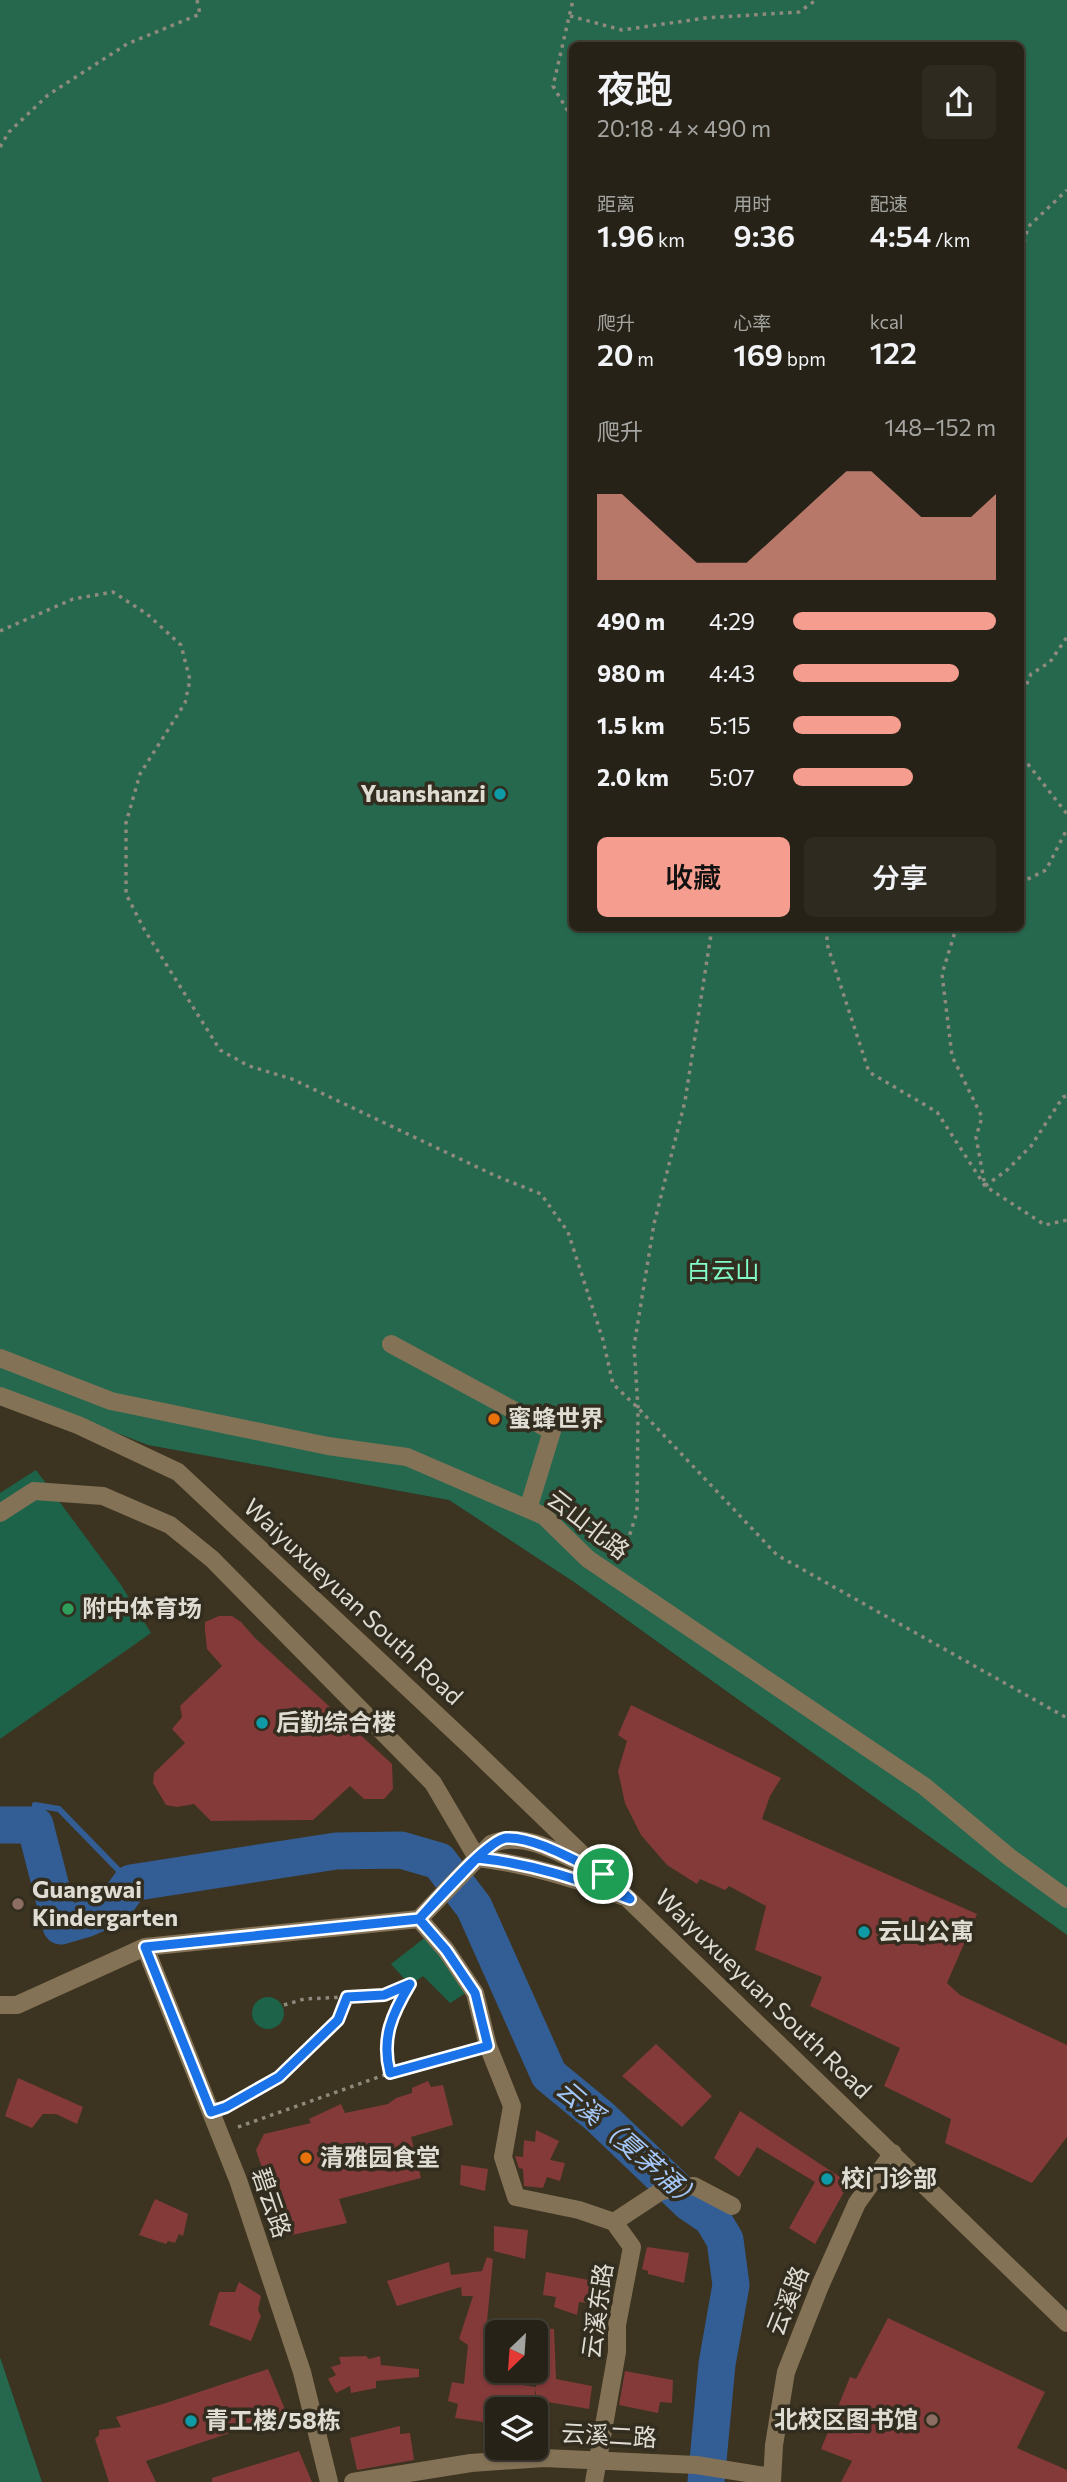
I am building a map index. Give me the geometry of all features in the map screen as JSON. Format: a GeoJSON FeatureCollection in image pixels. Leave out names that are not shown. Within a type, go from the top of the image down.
{"type":"FeatureCollection","features":[{"type":"Feature","properties":{"kind":"street"},"geometry":{"type":"LineString","coordinates":[[391,1344],[552,1431],[528,1509]]}},
{"type":"Feature","properties":{"kind":"street","name":"云山北路"},"geometry":{"type":"LineString","coordinates":[[0,1358],[90,1394],[174,1415],[328,1446],[407,1457],[544,1516],[588,1559],[924,1786],[1008,1856],[1067,1899]]}},
{"type":"Feature","properties":{"kind":"street"},"geometry":{"type":"LineString","coordinates":[[78,1425],[90,1394]]}},
{"type":"Feature","properties":{"kind":"street","name":"Waiyuxueyuan South Road"},"geometry":{"type":"LineString","coordinates":[[0,1396],[78,1425],[178,1472],[471,1746],[1067,2323]]}},
{"type":"Feature","properties":{"kind":"street"},"geometry":{"type":"LineString","coordinates":[[0,1513],[34,1491],[103,1496],[170,1525],[212,1559],[433,1783],[477,1858]]}},
{"type":"Feature","properties":{"kind":"street"},"geometry":{"type":"LineString","coordinates":[[0,2005],[17,2005],[145,1947],[419,1919],[491,1844],[504,1838],[526,1840],[603,1874]]}},
{"type":"Feature","properties":{"kind":"street"},"geometry":{"type":"LineString","coordinates":[[477,1858],[518,1862],[565,1875],[630,1899]]}},
{"type":"Feature","properties":{"kind":"street"},"geometry":{"type":"LineString","coordinates":[[419,1919],[446,1950],[475,1993],[488,2046],[512,2106],[503,2157],[516,2197],[579,2210],[614,2222],[661,2191],[694,2186],[732,2206]]}},
{"type":"Feature","properties":{"kind":"street","name":"碧云路"},"geometry":{"type":"LineString","coordinates":[[145,1947],[238,2180],[302,2372],[329,2482]]}},
{"type":"Feature","properties":{"kind":"street","name":"云溪路"},"geometry":{"type":"LineString","coordinates":[[772,2480],[774,2445],[786,2372],[857,2203],[892,2153]]}},
{"type":"Feature","properties":{"kind":"street","name":"云溪东路"},"geometry":{"type":"LineString","coordinates":[[594,2482],[617,2352],[617,2325],[632,2247],[614,2222]]}},
{"type":"Feature","properties":{"kind":"street","name":"云溪二路"},"geometry":{"type":"LineString","coordinates":[[353,2482],[471,2463],[544,2458],[696,2465],[772,2480]]}},
{"type":"Feature","properties":{"kind":"path"},"geometry":{"type":"LineString","coordinates":[[0,147],[9,132],[48,95],[127,44],[200,14],[197,0]]}},
{"type":"Feature","properties":{"kind":"path"},"geometry":{"type":"LineString","coordinates":[[569,113],[553,86],[573,0]]}},
{"type":"Feature","properties":{"kind":"path"},"geometry":{"type":"LineString","coordinates":[[570,16],[622,30],[705,18],[799,12],[816,0]]}},
{"type":"Feature","properties":{"kind":"path"},"geometry":{"type":"LineString","coordinates":[[1024,243],[1028,227],[1067,190]]}},
{"type":"Feature","properties":{"kind":"path"},"geometry":{"type":"LineString","coordinates":[[0,631],[72,599],[113,592],[147,614],[181,645],[190,680],[185,703],[140,775],[126,823],[126,894],[144,929],[220,1050],[249,1066],[292,1079],[496,1176],[541,1194],[568,1232],[603,1340],[613,1384],[639,1408],[777,1555],[1067,1718]]}},
{"type":"Feature","properties":{"kind":"path"},"geometry":{"type":"LineString","coordinates":[[1024,691],[1031,674],[1050,662],[1067,637]]}},
{"type":"Feature","properties":{"kind":"path"},"geometry":{"type":"LineString","coordinates":[[1024,759],[1067,814]]}},
{"type":"Feature","properties":{"kind":"path"},"geometry":{"type":"LineString","coordinates":[[1024,881],[1046,870],[1067,829]]}},
{"type":"Feature","properties":{"kind":"path"},"geometry":{"type":"LineString","coordinates":[[617,1578],[636,1512],[639,1408],[635,1346],[654,1224],[685,1101],[712,931]]}},
{"type":"Feature","properties":{"kind":"path"},"geometry":{"type":"LineString","coordinates":[[827,931],[827,944],[869,1072],[937,1112],[985,1186],[1045,1225],[1067,1220]]}},
{"type":"Feature","properties":{"kind":"path"},"geometry":{"type":"LineString","coordinates":[[956,931],[942,974],[952,1056],[982,1117],[976,1137],[985,1186]]}},
{"type":"Feature","properties":{"kind":"path"},"geometry":{"type":"LineString","coordinates":[[985,1186],[1007,1170],[1031,1146],[1063,1097],[1067,1096]]}},
{"type":"Feature","properties":{"kind":"path"},"geometry":{"type":"LineString","coordinates":[[284,2005],[304,1998],[384,1995],[410,1984],[400,2001],[386,2040],[385,2054],[390,2073]]}},
{"type":"Feature","properties":{"kind":"path"},"geometry":{"type":"LineString","coordinates":[[211,2112],[226,2107],[279,2077],[338,2020],[347,1997]]}},
{"type":"Feature","properties":{"kind":"path"},"geometry":{"type":"LineString","coordinates":[[219,2134],[390,2073],[488,2046]]}},
{"type":"Feature","properties":{"kind":"shaded area"},"geometry":{"type":"Polygon","coordinates":[[[0,1388],[148,1445],[449,1500],[574,1582],[1067,1935],[1067,2482],[42,2482],[0,2356],[0,1388]]]}},
{"type":"Feature","properties":{"kind":"green space","name":"白云山"},"geometry":{"type":"Polygon","coordinates":[[[0,0],[1067,0],[1067,1935],[574,1582],[449,1500],[148,1445],[0,1388],[0,0]]]}},
{"type":"Feature","properties":{"kind":"green space","name":"附中体育场"},"geometry":{"type":"Polygon","coordinates":[[[36,1470],[121,1585],[151,1633],[0,1739],[0,1493],[36,1470]]]}},
{"type":"Feature","properties":{"kind":"green space"},"geometry":{"type":"Polygon","coordinates":[[[432,1932],[472,1989],[450,2003],[423,1976],[410,1985],[391,1964],[432,1932]]]}},
{"type":"Feature","properties":{"kind":"green space"},"geometry":{"type":"Polygon","coordinates":[[[268,1997],[279,2002],[284,2013],[279,2024],[268,2029],[257,2024],[252,2013],[257,2002],[268,1997]]]}},
{"type":"Feature","properties":{"kind":"green space"},"geometry":{"type":"Polygon","coordinates":[[[0,2357],[42,2482],[0,2482],[0,2357]]]}},
{"type":"Feature","properties":{"kind":"building","name":"后勤综合楼"},"geometry":{"type":"Polygon","coordinates":[[[219,1616],[232,1616],[241,1622],[392,1764],[393,1789],[384,1799],[364,1799],[350,1786],[313,1820],[211,1821],[194,1804],[177,1807],[166,1805],[153,1783],[154,1773],[185,1743],[172,1729],[182,1717],[180,1706],[222,1666],[207,1649],[205,1630],[205,1622],[219,1616]]]}},
{"type":"Feature","properties":{"kind":"building","name":"云山公寓"},"geometry":{"type":"Polygon","coordinates":[[[631,1705],[781,1778],[770,1796],[762,1819],[977,1914],[947,1983],[960,1995],[1067,2045],[1067,2137],[1032,2183],[945,2143],[951,2119],[884,2086],[900,2048],[810,2006],[822,1977],[755,1950],[766,1906],[729,1886],[725,1890],[700,1879],[697,1884],[667,1865],[641,1835],[625,1803],[618,1771],[627,1741],[618,1735],[631,1705]]]}},
{"type":"Feature","properties":{"kind":"building"},"geometry":{"type":"Polygon","coordinates":[[[656,2044],[712,2096],[682,2127],[622,2076],[656,2044]]]}},
{"type":"Feature","properties":{"kind":"building"},"geometry":{"type":"Polygon","coordinates":[[[18,2078],[83,2107],[77,2124],[56,2114],[43,2114],[32,2128],[5,2116],[18,2078]]]}},
{"type":"Feature","properties":{"kind":"building","name":"清雅园食堂"},"geometry":{"type":"Polygon","coordinates":[[[428,2081],[431,2087],[443,2085],[453,2125],[411,2137],[421,2178],[339,2199],[347,2223],[292,2235],[278,2182],[265,2177],[256,2150],[264,2134],[311,2123],[309,2119],[341,2104],[345,2113],[388,2104],[396,2098],[412,2093],[412,2088],[428,2081]]]}},
{"type":"Feature","properties":{"kind":"building","name":"校门诊部"},"geometry":{"type":"Polygon","coordinates":[[[740,2111],[849,2183],[815,2244],[789,2228],[815,2182],[757,2147],[739,2177],[714,2158],[740,2111]]]}},
{"type":"Feature","properties":{"kind":"building"},"geometry":{"type":"Polygon","coordinates":[[[536,2130],[559,2141],[550,2160],[565,2163],[560,2181],[547,2177],[543,2188],[524,2186],[523,2169],[519,2168],[515,2156],[523,2157],[524,2140],[535,2142],[536,2130]]]}},
{"type":"Feature","properties":{"kind":"building"},"geometry":{"type":"Polygon","coordinates":[[[461,2165],[488,2169],[485,2191],[460,2185],[461,2165]]]}},
{"type":"Feature","properties":{"kind":"building"},"geometry":{"type":"Polygon","coordinates":[[[155,2199],[188,2214],[183,2236],[179,2234],[175,2243],[168,2241],[166,2244],[139,2235],[155,2199]]]}},
{"type":"Feature","properties":{"kind":"building"},"geometry":{"type":"Polygon","coordinates":[[[494,2226],[528,2230],[525,2259],[494,2251],[494,2226]]]}},
{"type":"Feature","properties":{"kind":"building"},"geometry":{"type":"Polygon","coordinates":[[[647,2247],[689,2253],[684,2283],[648,2274],[648,2271],[642,2269],[647,2247]]]}},
{"type":"Feature","properties":{"kind":"building"},"geometry":{"type":"Polygon","coordinates":[[[487,2257],[493,2259],[487,2320],[485,2320],[485,2384],[536,2387],[536,2384],[548,2384],[548,2328],[554,2329],[556,2379],[592,2386],[589,2409],[548,2402],[548,2397],[536,2397],[536,2389],[534,2397],[485,2397],[485,2422],[455,2418],[458,2404],[448,2401],[452,2382],[464,2384],[468,2345],[459,2339],[473,2296],[462,2296],[461,2287],[397,2306],[387,2281],[449,2262],[451,2275],[482,2271],[487,2257]]]}},
{"type":"Feature","properties":{"kind":"building"},"geometry":{"type":"Polygon","coordinates":[[[546,2272],[600,2282],[598,2304],[579,2302],[577,2315],[554,2307],[556,2297],[543,2295],[546,2272]]]}},
{"type":"Feature","properties":{"kind":"building"},"geometry":{"type":"Polygon","coordinates":[[[239,2282],[261,2296],[258,2310],[261,2316],[251,2341],[209,2325],[219,2292],[235,2292],[239,2282]]]}},
{"type":"Feature","properties":{"kind":"building","name":"北校区图书馆"},"geometry":{"type":"Polygon","coordinates":[[[888,2318],[1045,2392],[1017,2448],[1067,2470],[1067,2482],[841,2482],[852,2461],[821,2449],[850,2377],[856,2379],[888,2318]]]}},
{"type":"Feature","properties":{"kind":"building"},"geometry":{"type":"Polygon","coordinates":[[[366,2356],[369,2359],[380,2356],[381,2365],[419,2369],[419,2377],[376,2381],[376,2388],[351,2393],[350,2386],[336,2393],[328,2379],[336,2375],[331,2367],[341,2364],[339,2357],[366,2356]]]}},
{"type":"Feature","properties":{"kind":"building","name":"青工楼/58栋"},"geometry":{"type":"Polygon","coordinates":[[[268,2369],[287,2414],[146,2461],[156,2482],[109,2482],[95,2439],[99,2430],[121,2427],[116,2417],[268,2369]]]}},
{"type":"Feature","properties":{"kind":"building"},"geometry":{"type":"Polygon","coordinates":[[[625,2371],[673,2380],[672,2403],[660,2402],[658,2413],[619,2405],[625,2371]]]}},
{"type":"Feature","properties":{"kind":"building"},"geometry":{"type":"Polygon","coordinates":[[[400,2426],[400,2434],[410,2433],[414,2460],[357,2470],[350,2438],[400,2426]]]}},
{"type":"Feature","properties":{"kind":"building","name":"青工楼/58栋"},"geometry":{"type":"Polygon","coordinates":[[[299,2451],[312,2482],[212,2482],[212,2478],[299,2451]]]}},
{"type":"Feature","properties":{"kind":"waterway"},"geometry":{"type":"LineString","coordinates":[[35,1825],[35,1805],[59,1809],[131,1883]]}},
{"type":"Feature","properties":{"kind":"waterway","name":"云溪（夏茅涌）"},"geometry":{"type":"LineString","coordinates":[[0,1825],[35,1825],[61,1926],[114,1906],[131,1883],[336,1851],[401,1850],[439,1861],[474,1907],[549,2075],[600,2117],[690,2203],[712,2218],[725,2240],[731,2285],[717,2364],[706,2482]]}},
{"type":"Feature","properties":{"kind":"place","name":"Yuanshanzi"},"geometry":{"type":"Point","coordinates":[500,794]}},
{"type":"Feature","properties":{"kind":"place","name":"蜜蜂世界"},"geometry":{"type":"Point","coordinates":[494,1419]}},
{"type":"Feature","properties":{"kind":"place","name":"附中体育场"},"geometry":{"type":"Point","coordinates":[68,1609]}},
{"type":"Feature","properties":{"kind":"place","name":"后勤综合楼"},"geometry":{"type":"Point","coordinates":[262,1723]}},
{"type":"Feature","properties":{"kind":"place","name":"Guangwai Kindergarten"},"geometry":{"type":"Point","coordinates":[18,1904]}},
{"type":"Feature","properties":{"kind":"place","name":"云山公寓"},"geometry":{"type":"Point","coordinates":[864,1932]}},
{"type":"Feature","properties":{"kind":"place","name":"清雅园食堂"},"geometry":{"type":"Point","coordinates":[306,2158]}},
{"type":"Feature","properties":{"kind":"place","name":"校门诊部"},"geometry":{"type":"Point","coordinates":[827,2179]}},
{"type":"Feature","properties":{"kind":"place","name":"北校区图书馆"},"geometry":{"type":"Point","coordinates":[932,2420]}},
{"type":"Feature","properties":{"kind":"place","name":"青工楼/58栋"},"geometry":{"type":"Point","coordinates":[191,2421]}},
{"type":"Feature","properties":{"kind":"route"},"geometry":{"type":"LineString","coordinates":[[603,1874],[526,1840],[504,1838],[491,1844],[477,1858],[419,1919],[145,1947],[211,2112],[226,2107],[279,2077],[338,2020],[347,1997],[384,1995],[410,1984],[400,2001],[386,2040],[385,2054],[390,2073],[488,2046],[475,1993],[446,1950],[419,1919],[447,1890],[477,1858],[518,1862],[565,1875],[630,1899],[603,1874]]}}]}
